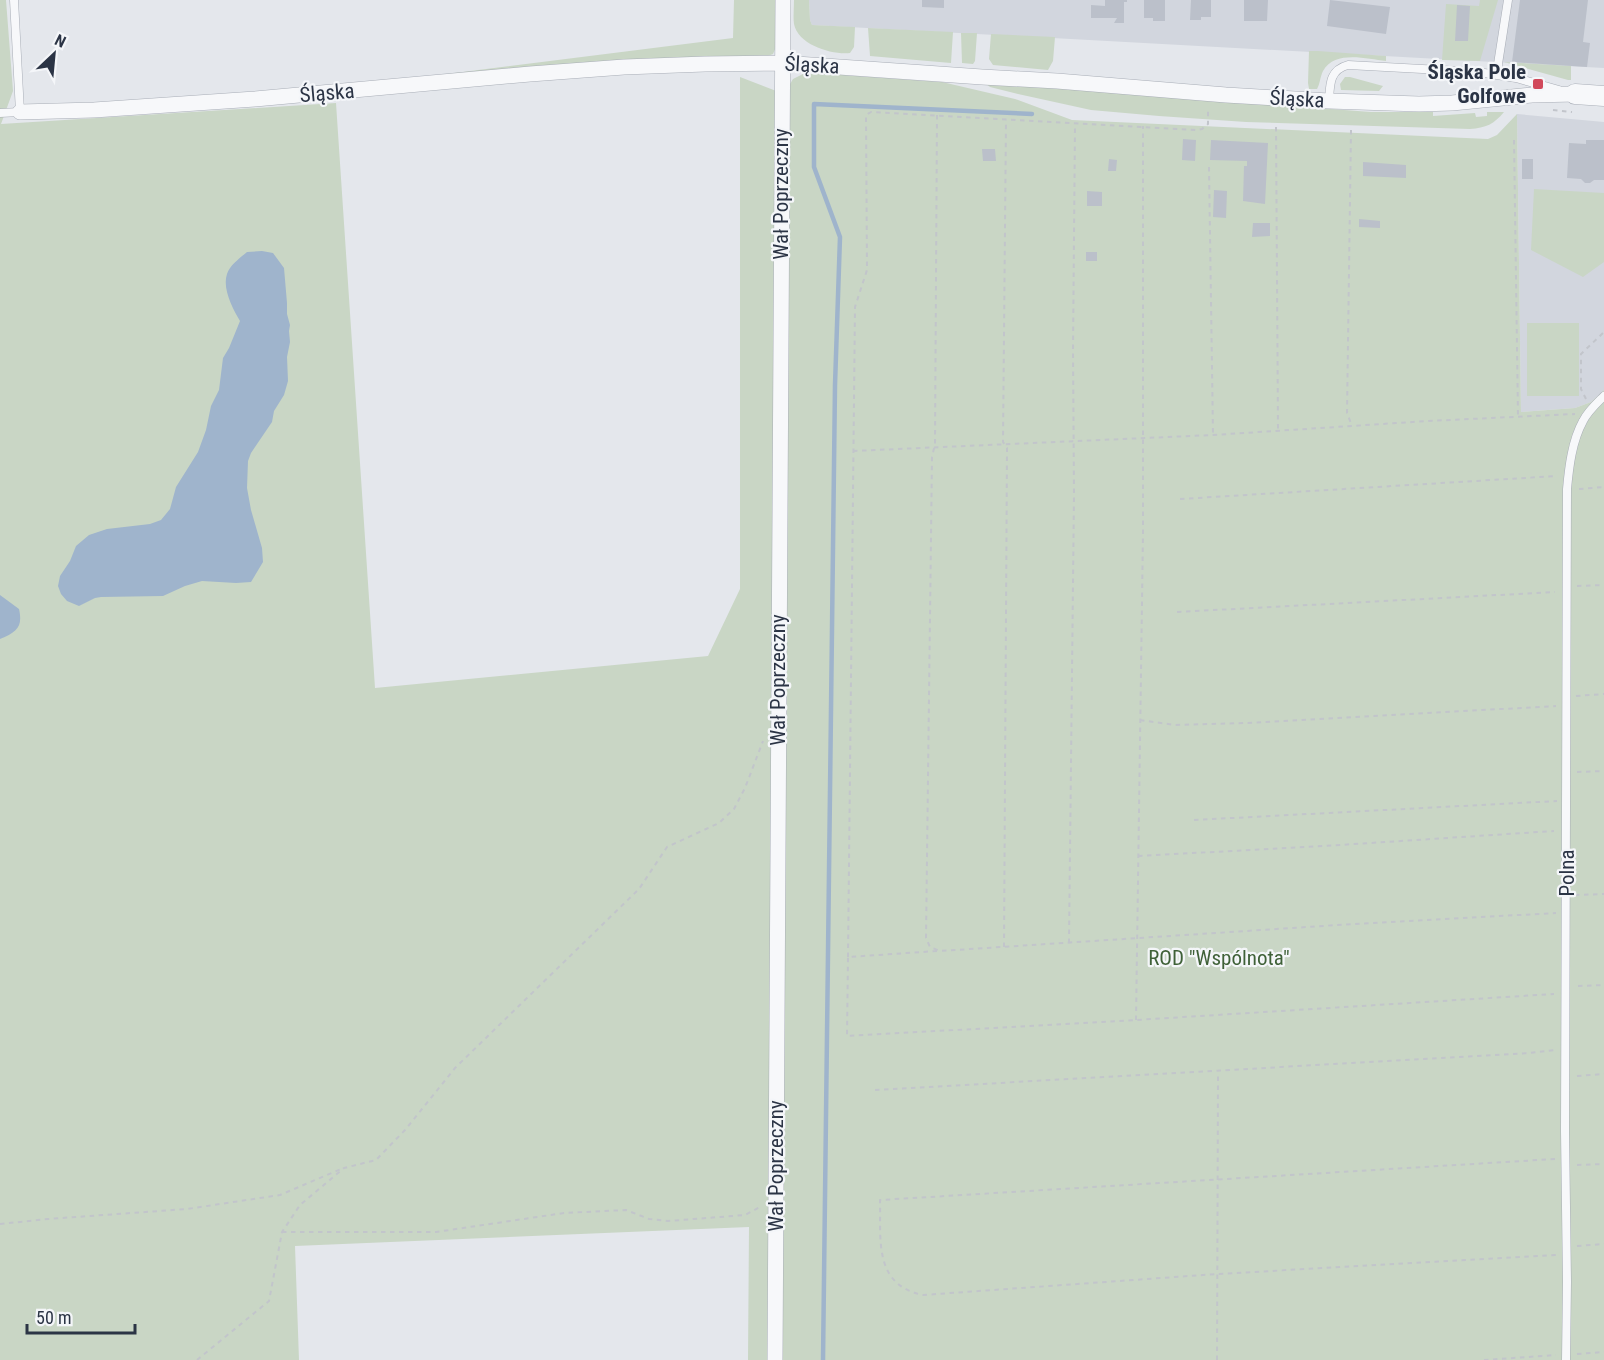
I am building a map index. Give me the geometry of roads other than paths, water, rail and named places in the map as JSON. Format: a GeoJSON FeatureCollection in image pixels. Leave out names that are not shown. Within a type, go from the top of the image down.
{"type":"FeatureCollection","features":[{"type":"Feature","properties":{"kind":"street","name":"Wał Poprzeczny"},"geometry":{"type":"LineString","coordinates":[[775,1360],[783,0]]}},
{"type":"Feature","properties":{"kind":"street","name":"Śląska"},"geometry":{"type":"LineString","coordinates":[[20,112],[94,110],[236,100],[612,68],[782,63],[1329,101],[1419,104],[1532,95],[1604,96]]}},
{"type":"Feature","properties":{"kind":"lane"},"geometry":{"type":"LineString","coordinates":[[0,113],[20,112],[14,0]]}},
{"type":"Feature","properties":{"kind":"lane"},"geometry":{"type":"LineString","coordinates":[[1498,75],[1508,0]]}},
{"type":"Feature","properties":{"kind":"lane"},"geometry":{"type":"LineString","coordinates":[[1329,101],[1331,77],[1338,69],[1348,65],[1478,72],[1516,78],[1575,94]]}},
{"type":"Feature","properties":{"kind":"lane","name":"Polna"},"geometry":{"type":"LineString","coordinates":[[1566,1357],[1567,489],[1568,475],[1580,428],[1589,411],[1604,396]]}},
{"type":"Feature","properties":{"kind":"water"},"geometry":{"type":"Polygon","coordinates":[[[247,252],[273,253],[284,268],[287,314],[290,325],[287,357],[288,381],[284,395],[274,411],[272,422],[248,461],[247,488],[262,548],[263,562],[251,582],[202,581],[163,596],[101,597],[79,606],[67,601],[58,586],[60,576],[76,546],[89,535],[107,529],[150,524],[161,520],[170,509],[176,487],[198,452],[211,406],[219,390],[223,358],[240,321],[227,292],[228,271],[247,252]]]}},
{"type":"Feature","properties":{"kind":"water"},"geometry":{"type":"Polygon","coordinates":[[[0,595],[19,609],[20,620],[15,631],[0,639],[0,595]]]}},
{"type":"Feature","properties":{"kind":"waterway"},"geometry":{"type":"LineString","coordinates":[[823,1360],[835,385],[840,237],[814,167],[814,104],[1032,114]]}},
{"type":"Feature","properties":{"kind":"place","name":"Śląska Pole Golfowe"},"geometry":{"type":"Point","coordinates":[1538,84]}},
{"type":"Feature","properties":{"kind":"park label","name":"ROD \"Wspólnota\""},"geometry":{"type":"Point","coordinates":[1219,958]}}]}
